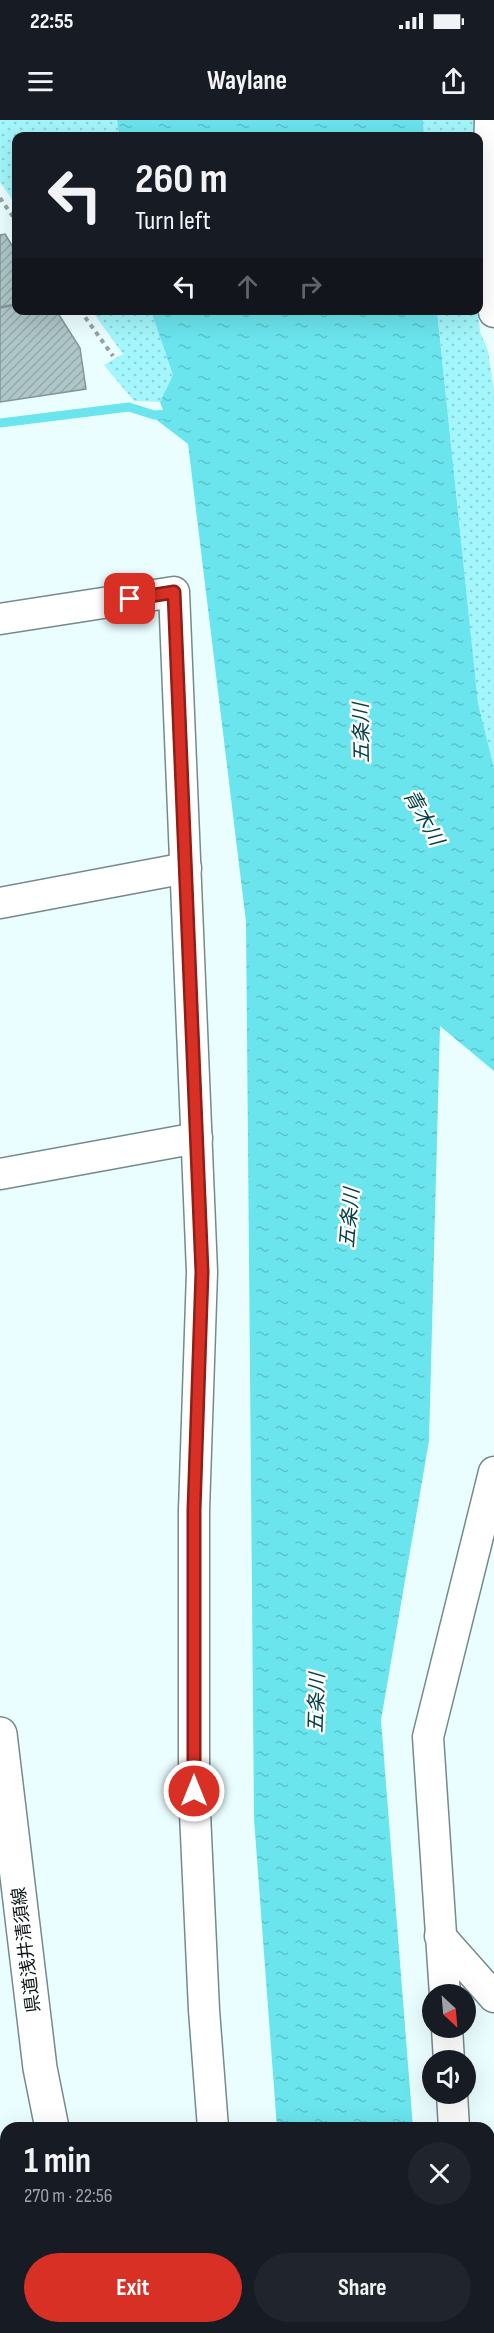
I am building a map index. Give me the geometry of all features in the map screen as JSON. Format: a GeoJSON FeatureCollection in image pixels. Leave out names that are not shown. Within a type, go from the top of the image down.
{"type":"FeatureCollection","features":[{"type":"Feature","properties":{"kind":"main road","name":"県道浅井清須線"},"geometry":{"type":"LineString","coordinates":[[0,1737],[40,2068],[51,2122]]}},
{"type":"Feature","properties":{"kind":"street"},"geometry":{"type":"LineString","coordinates":[[490,120],[490,241],[494,312]]}},
{"type":"Feature","properties":{"kind":"street"},"geometry":{"type":"LineString","coordinates":[[0,619],[174,592],[202,1272],[194,1510],[194,1791],[204,2010],[213,2122]]}},
{"type":"Feature","properties":{"kind":"street"},"geometry":{"type":"LineString","coordinates":[[0,903],[186,868]]}},
{"type":"Feature","properties":{"kind":"street"},"geometry":{"type":"LineString","coordinates":[[0,1174],[197,1138]]}},
{"type":"Feature","properties":{"kind":"street"},"geometry":{"type":"LineString","coordinates":[[444,1984],[428,1737],[494,1472]]}},
{"type":"Feature","properties":{"kind":"street"},"geometry":{"type":"LineString","coordinates":[[440,1936],[494,1997]]}},
{"type":"Feature","properties":{"kind":"street"},"geometry":{"type":"LineString","coordinates":[[453,2104],[454,2122]]}},
{"type":"Feature","properties":{"kind":"path"},"geometry":{"type":"LineString","coordinates":[[0,198],[12,215]]}},
{"type":"Feature","properties":{"kind":"path"},"geometry":{"type":"LineString","coordinates":[[84,315],[113,356]]}},
{"type":"Feature","properties":{"kind":"shaded area"},"geometry":{"type":"Polygon","coordinates":[[[0,120],[117,120],[118,132],[12,132],[12,199],[0,182],[0,120]]]}},
{"type":"Feature","properties":{"kind":"shaded area"},"geometry":{"type":"Polygon","coordinates":[[[423,120],[478,120],[476,132],[424,132],[423,120]]]}},
{"type":"Feature","properties":{"kind":"shaded area"},"geometry":{"type":"Polygon","coordinates":[[[95,315],[152,315],[173,375],[160,402],[134,401],[104,365],[123,354],[95,315]]]}},
{"type":"Feature","properties":{"kind":"shaded area"},"geometry":{"type":"Polygon","coordinates":[[[437,315],[478,315],[480,332],[488,351],[494,390],[494,768],[478,703],[437,315]]]}},
{"type":"Feature","properties":{"kind":"water"},"geometry":{"type":"Polygon","coordinates":[[[117,120],[423,120],[424,132],[118,132],[117,120]]]}},
{"type":"Feature","properties":{"kind":"water"},"geometry":{"type":"Polygon","coordinates":[[[152,315],[437,315],[478,703],[494,768],[494,1071],[440,1026],[429,1441],[381,1720],[413,2122],[277,2122],[254,1819],[246,922],[188,444],[154,418],[155,413],[163,410],[160,402],[173,375],[152,315]]]}},
{"type":"Feature","properties":{"kind":"building"},"geometry":{"type":"Polygon","coordinates":[[[5,234],[12,245],[12,305],[0,307],[0,235],[5,234]]]}},
{"type":"Feature","properties":{"kind":"building"},"geometry":{"type":"Polygon","coordinates":[[[12,306],[12,315],[59,315],[80,348],[86,389],[0,402],[0,308],[12,306]]]}},
{"type":"Feature","properties":{"kind":"waterway"},"geometry":{"type":"LineString","coordinates":[[0,423],[129,407],[154,415],[166,414]]}},
{"type":"Feature","properties":{"kind":"route"},"geometry":{"type":"LineString","coordinates":[[130,599],[174,592],[202,1272],[194,1510],[194,1791]]}},
{"type":"Feature","properties":{"kind":"water label","name":"五条川"},"geometry":{"type":"Point","coordinates":[361,733]}},
{"type":"Feature","properties":{"kind":"water label","name":"青木川"},"geometry":{"type":"Point","coordinates":[424,817]}},
{"type":"Feature","properties":{"kind":"water label","name":"五条川"},"geometry":{"type":"Point","coordinates":[349,1218]}},
{"type":"Feature","properties":{"kind":"water label","name":"五条川"},"geometry":{"type":"Point","coordinates":[316,1703]}}]}
